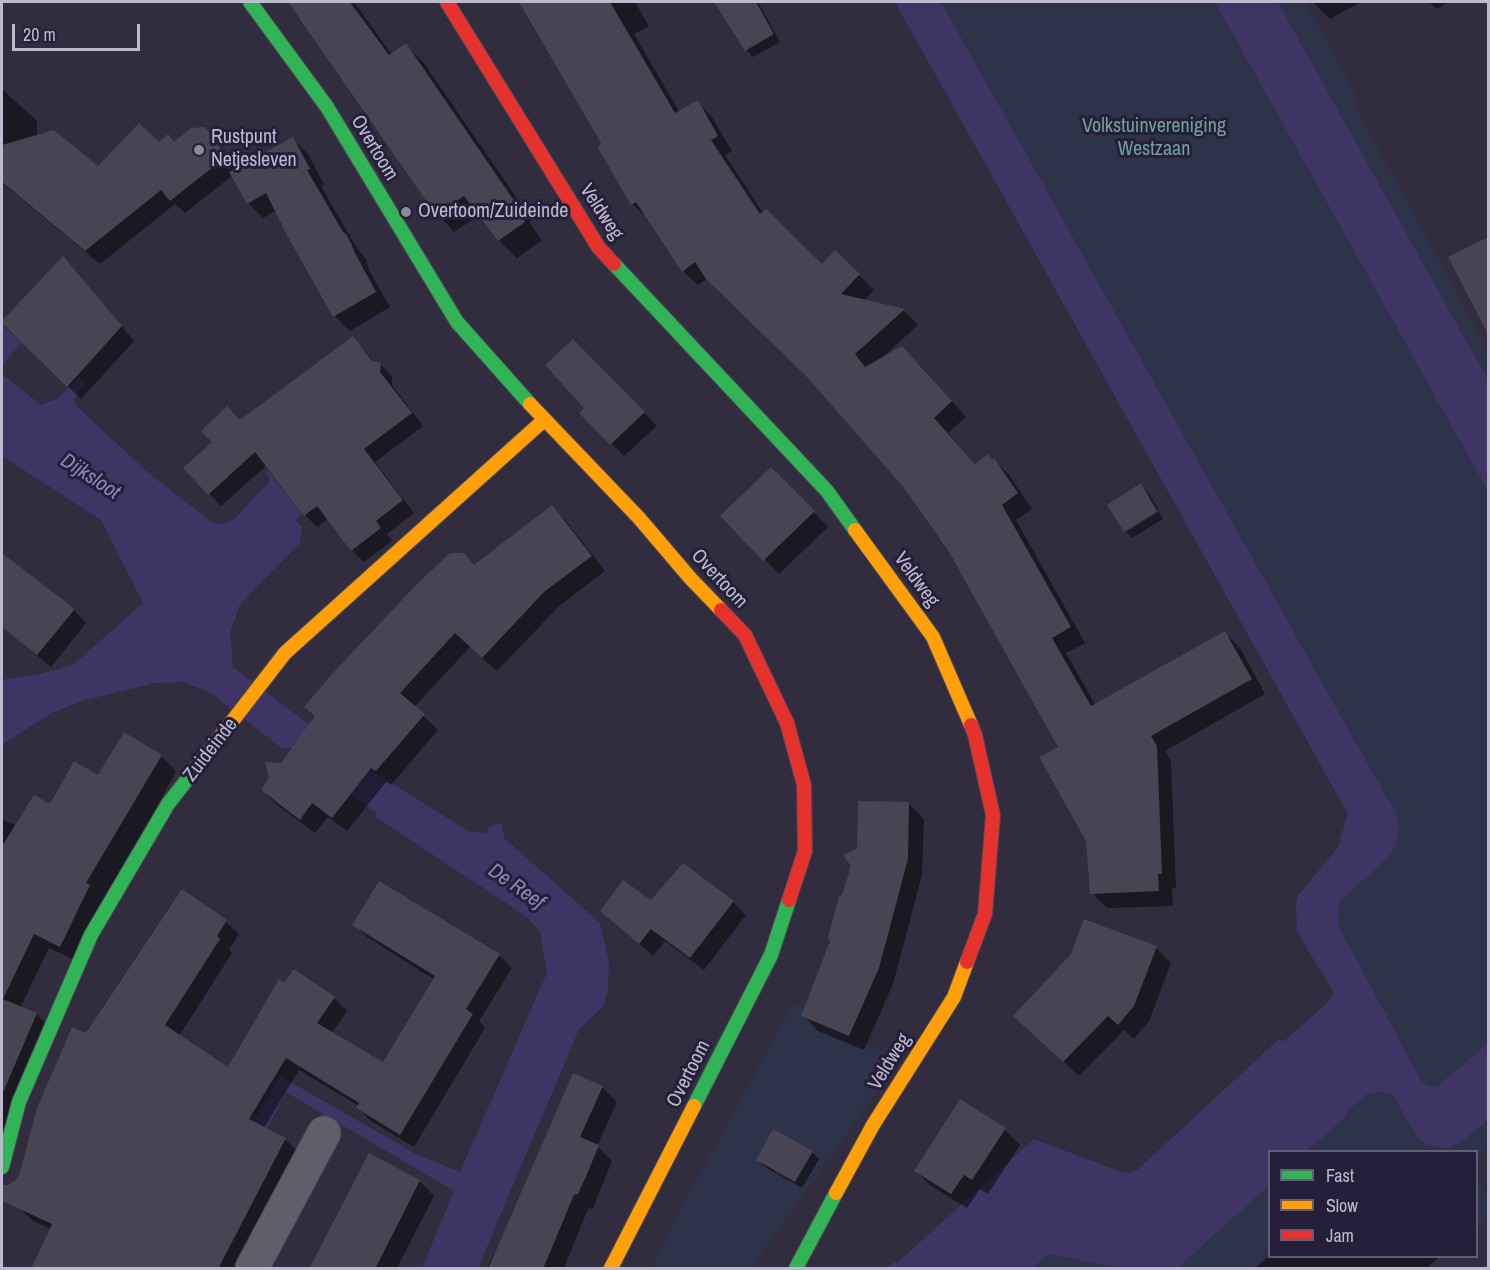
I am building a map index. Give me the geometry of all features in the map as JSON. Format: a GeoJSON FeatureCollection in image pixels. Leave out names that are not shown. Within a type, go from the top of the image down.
{"type":"FeatureCollection","features":[{"type":"Feature","properties":{"kind":"street","name":"Overtoom"},"geometry":{"type":"LineString","coordinates":[[250,2],[327,107],[457,322],[544,420],[639,518],[691,579],[745,635],[787,723],[804,785],[804,851],[771,955],[611,1269]]}},
{"type":"Feature","properties":{"kind":"street","name":"Veldweg"},"geometry":{"type":"LineString","coordinates":[[447,2],[598,248],[827,491],[933,637],[975,735],[993,815],[985,914],[954,997],[873,1125],[796,1269]]}},
{"type":"Feature","properties":{"kind":"street","name":"Zuideinde"},"geometry":{"type":"LineString","coordinates":[[2,1167],[19,1102],[91,935],[168,804],[285,653],[544,420]]}},
{"type":"Feature","properties":{"kind":"street"},"geometry":{"type":"LineString","coordinates":[[252,1269],[324,1133]]}},
{"type":"Feature","properties":{"kind":"green space","name":"Volkstuinvereniging Westzaan"},"geometry":{"type":"Polygon","coordinates":[[[941,2],[1215,2],[1488,491],[1488,1042],[1435,1087],[1422,1082],[1340,929],[1338,921],[1341,900],[1390,854],[1399,832],[1396,811],[941,2]]]}},
{"type":"Feature","properties":{"kind":"green space"},"geometry":{"type":"Polygon","coordinates":[[[1278,2],[1305,2],[1359,99],[1353,103],[1488,349],[1488,380],[1278,2]]]}},
{"type":"Feature","properties":{"kind":"green space"},"geometry":{"type":"Polygon","coordinates":[[[793,1004],[896,1060],[880,1088],[751,1268],[652,1268],[673,1223],[793,1004]]]}},
{"type":"Feature","properties":{"kind":"green space"},"geometry":{"type":"Polygon","coordinates":[[[1374,1092],[1393,1095],[1421,1142],[1434,1148],[1451,1147],[1488,1120],[1488,1149],[1478,1159],[1478,1150],[1309,1150],[1349,1115],[1346,1111],[1367,1094],[1374,1092]]]}},
{"type":"Feature","properties":{"kind":"green space"},"geometry":{"type":"Polygon","coordinates":[[[1478,1183],[1488,1195],[1488,1220],[1478,1230],[1478,1183]]]}},
{"type":"Feature","properties":{"kind":"green space"},"geometry":{"type":"Polygon","coordinates":[[[1268,1186],[1268,1255],[1253,1268],[1178,1268],[1268,1186]]]}},
{"type":"Feature","properties":{"kind":"green space"},"geometry":{"type":"Polygon","coordinates":[[[1048,1254],[1120,1268],[1033,1268],[1048,1254]]]}},
{"type":"Feature","properties":{"kind":"water"},"geometry":{"type":"Polygon","coordinates":[[[895,2],[941,2],[1396,811],[1399,832],[1395,847],[1385,860],[1341,900],[1338,912],[1340,929],[1422,1082],[1436,1087],[1488,1042],[1488,1120],[1451,1147],[1441,1148],[1427,1145],[1417,1137],[1393,1095],[1380,1092],[1367,1094],[1346,1112],[1348,1115],[1308,1150],[1268,1150],[1268,1186],[1178,1268],[1120,1268],[1048,1254],[1033,1268],[887,1268],[895,1261],[897,1263],[1034,1139],[1121,1172],[1129,1173],[1137,1170],[1279,1039],[1283,1042],[1323,1007],[1334,993],[1297,932],[1296,905],[1298,896],[1338,847],[1348,814],[895,2]]]}},
{"type":"Feature","properties":{"kind":"water"},"geometry":{"type":"Polygon","coordinates":[[[1215,2],[1278,2],[1488,380],[1488,491],[1215,2]]]}},
{"type":"Feature","properties":{"kind":"water"},"geometry":{"type":"Polygon","coordinates":[[[2,325],[21,343],[2,365],[2,325]]]}},
{"type":"Feature","properties":{"kind":"water"},"geometry":{"type":"Polygon","coordinates":[[[2,374],[41,405],[59,398],[79,377],[86,384],[74,399],[76,406],[151,475],[212,522],[223,524],[236,518],[269,483],[266,473],[268,471],[302,514],[295,520],[302,527],[300,543],[240,604],[230,633],[233,667],[364,766],[470,832],[487,833],[489,827],[502,823],[504,838],[600,923],[609,963],[608,990],[603,1007],[579,1029],[478,1268],[422,1268],[454,1191],[286,1092],[194,1268],[235,1155],[280,1076],[416,1154],[460,1172],[547,973],[540,932],[527,917],[376,817],[376,813],[291,748],[283,749],[209,692],[184,682],[155,683],[85,700],[51,713],[2,745],[2,683],[6,679],[36,675],[73,665],[143,603],[101,520],[2,456],[2,374]]]}},
{"type":"Feature","properties":{"kind":"building"},"geometry":{"type":"Polygon","coordinates":[[[288,2],[350,2],[389,55],[406,43],[515,202],[513,203],[525,222],[498,241],[464,196],[436,215],[288,2]]]}},
{"type":"Feature","properties":{"kind":"building"},"geometry":{"type":"Polygon","coordinates":[[[519,2],[610,2],[675,113],[698,100],[718,136],[711,140],[760,214],[766,209],[822,264],[835,250],[860,274],[841,294],[905,309],[855,354],[865,367],[902,346],[952,401],[934,418],[975,464],[988,454],[992,460],[994,458],[1018,493],[1002,505],[1071,627],[1052,638],[1091,706],[1225,631],[1252,679],[1151,736],[1157,746],[1162,874],[1158,874],[1159,891],[1090,894],[1086,841],[1039,757],[1058,747],[949,552],[905,489],[807,377],[706,279],[695,262],[682,272],[636,202],[631,205],[598,148],[601,143],[519,2]]]}},
{"type":"Feature","properties":{"kind":"building"},"geometry":{"type":"Polygon","coordinates":[[[714,2],[756,2],[774,34],[745,51],[714,2]]]}},
{"type":"Feature","properties":{"kind":"building"},"geometry":{"type":"Polygon","coordinates":[[[139,123],[159,142],[168,134],[174,142],[191,128],[205,127],[227,156],[170,201],[161,190],[85,251],[2,182],[2,145],[54,130],[98,166],[139,123]]]}},
{"type":"Feature","properties":{"kind":"building"},"geometry":{"type":"Polygon","coordinates":[[[293,137],[310,169],[307,170],[346,234],[376,292],[333,317],[266,193],[247,204],[229,172],[293,137]]]}},
{"type":"Feature","properties":{"kind":"building"},"geometry":{"type":"Polygon","coordinates":[[[1488,237],[1488,334],[1448,257],[1488,237]]]}},
{"type":"Feature","properties":{"kind":"building"},"geometry":{"type":"Polygon","coordinates":[[[63,256],[122,326],[67,387],[2,323],[63,256]]]}},
{"type":"Feature","properties":{"kind":"building"},"geometry":{"type":"Polygon","coordinates":[[[353,336],[372,361],[381,363],[380,372],[412,413],[364,449],[403,500],[376,521],[381,528],[351,551],[317,506],[304,516],[255,452],[208,495],[183,468],[212,442],[201,431],[227,406],[240,420],[353,336]]]}},
{"type":"Feature","properties":{"kind":"building"},"geometry":{"type":"Polygon","coordinates":[[[573,339],[645,412],[610,445],[579,413],[584,408],[545,365],[573,339]]]}},
{"type":"Feature","properties":{"kind":"building"},"geometry":{"type":"Polygon","coordinates":[[[771,467],[815,511],[763,561],[720,516],[771,467]]]}},
{"type":"Feature","properties":{"kind":"building"},"geometry":{"type":"Polygon","coordinates":[[[1141,483],[1157,511],[1124,532],[1107,505],[1141,483]]]}},
{"type":"Feature","properties":{"kind":"building"},"geometry":{"type":"Polygon","coordinates":[[[552,505],[592,556],[544,592],[482,658],[455,633],[400,693],[425,714],[376,771],[371,768],[332,818],[312,803],[300,820],[261,790],[269,778],[265,762],[281,763],[315,716],[304,707],[419,582],[450,553],[464,553],[474,565],[552,505]]]}},
{"type":"Feature","properties":{"kind":"building"},"geometry":{"type":"Polygon","coordinates":[[[2,553],[75,609],[37,655],[2,627],[2,553]]]}},
{"type":"Feature","properties":{"kind":"building"},"geometry":{"type":"Polygon","coordinates":[[[124,732],[162,755],[86,883],[90,885],[60,947],[34,934],[3,999],[37,1013],[2,1095],[2,846],[34,795],[50,804],[74,761],[98,775],[124,732]]]}},
{"type":"Feature","properties":{"kind":"building"},"geometry":{"type":"Polygon","coordinates":[[[858,801],[909,802],[908,859],[879,968],[849,1036],[801,1016],[830,941],[828,938],[839,896],[842,895],[851,866],[843,855],[857,849],[858,801]]]}},
{"type":"Feature","properties":{"kind":"building"},"geometry":{"type":"Polygon","coordinates":[[[683,863],[734,901],[690,958],[651,929],[639,944],[600,911],[623,880],[651,900],[683,863]]]}},
{"type":"Feature","properties":{"kind":"building"},"geometry":{"type":"Polygon","coordinates":[[[379,881],[500,954],[466,1009],[473,1014],[400,1135],[356,1108],[359,1103],[286,1058],[249,1119],[286,1138],[218,1269],[31,1269],[52,1224],[2,1201],[2,1185],[15,1181],[20,1172],[37,1108],[72,1027],[86,1033],[182,889],[227,920],[217,936],[220,939],[165,1025],[228,1067],[279,979],[284,983],[294,969],[335,997],[317,1023],[383,1062],[435,976],[352,925],[379,881]]]}},
{"type":"Feature","properties":{"kind":"building"},"geometry":{"type":"Polygon","coordinates":[[[1084,919],[1157,946],[1134,1006],[1118,1025],[1108,1016],[1063,1062],[1013,1016],[1071,954],[1084,919]]]}},
{"type":"Feature","properties":{"kind":"building"},"geometry":{"type":"Polygon","coordinates":[[[573,1073],[603,1086],[580,1137],[599,1145],[587,1174],[578,1194],[574,1195],[543,1269],[488,1269],[573,1073]]]}},
{"type":"Feature","properties":{"kind":"building"},"geometry":{"type":"Polygon","coordinates":[[[960,1099],[1006,1128],[972,1180],[964,1175],[951,1194],[914,1171],[960,1099]]]}},
{"type":"Feature","properties":{"kind":"building"},"geometry":{"type":"Polygon","coordinates":[[[773,1129],[813,1151],[795,1182],[756,1160],[773,1129]]]}},
{"type":"Feature","properties":{"kind":"building"},"geometry":{"type":"Polygon","coordinates":[[[369,1153],[420,1180],[375,1269],[309,1269],[369,1153]]]}},
{"type":"Feature","properties":{"kind":"traffic: fast"},"geometry":{"type":"LineString","coordinates":[[250,2],[327,107],[457,322],[530,404]]}},
{"type":"Feature","properties":{"kind":"traffic: fast"},"geometry":{"type":"LineString","coordinates":[[614,264],[827,491],[855,530]]}},
{"type":"Feature","properties":{"kind":"traffic: fast"},"geometry":{"type":"LineString","coordinates":[[2,1167],[19,1102],[91,935],[168,804],[193,772]]}},
{"type":"Feature","properties":{"kind":"traffic: fast"},"geometry":{"type":"LineString","coordinates":[[694,1106],[771,955],[789,900]]}},
{"type":"Feature","properties":{"kind":"traffic: fast"},"geometry":{"type":"LineString","coordinates":[[796,1268],[836,1193]]}},
{"type":"Feature","properties":{"kind":"traffic: slow"},"geometry":{"type":"LineString","coordinates":[[530,404],[639,518],[721,610]]}},
{"type":"Feature","properties":{"kind":"traffic: slow"},"geometry":{"type":"LineString","coordinates":[[193,772],[285,653],[544,420]]}},
{"type":"Feature","properties":{"kind":"traffic: slow"},"geometry":{"type":"LineString","coordinates":[[855,530],[933,637],[971,725]]}},
{"type":"Feature","properties":{"kind":"traffic: slow"},"geometry":{"type":"LineString","coordinates":[[836,1193],[873,1125],[954,997],[967,962]]}},
{"type":"Feature","properties":{"kind":"traffic: slow"},"geometry":{"type":"LineString","coordinates":[[611,1268],[694,1106]]}},
{"type":"Feature","properties":{"kind":"traffic: jam"},"geometry":{"type":"LineString","coordinates":[[447,2],[599,248],[614,264]]}},
{"type":"Feature","properties":{"kind":"traffic: jam"},"geometry":{"type":"LineString","coordinates":[[721,610],[745,635],[787,723],[804,785],[805,851],[789,900]]}},
{"type":"Feature","properties":{"kind":"traffic: jam"},"geometry":{"type":"LineString","coordinates":[[967,962],[985,914],[993,815],[971,725]]}},
{"type":"Feature","properties":{"kind":"place","name":"Rustpunt Netjesleven"},"geometry":{"type":"Point","coordinates":[199,150]}},
{"type":"Feature","properties":{"kind":"place","name":"Overtoom/Zuideinde"},"geometry":{"type":"Point","coordinates":[406,212]}},
{"type":"Feature","properties":{"kind":"water label","name":"Dijksloot"},"geometry":{"type":"Point","coordinates":[90,477]}},
{"type":"Feature","properties":{"kind":"water label","name":"De Reef"},"geometry":{"type":"Point","coordinates":[516,887]}}]}
